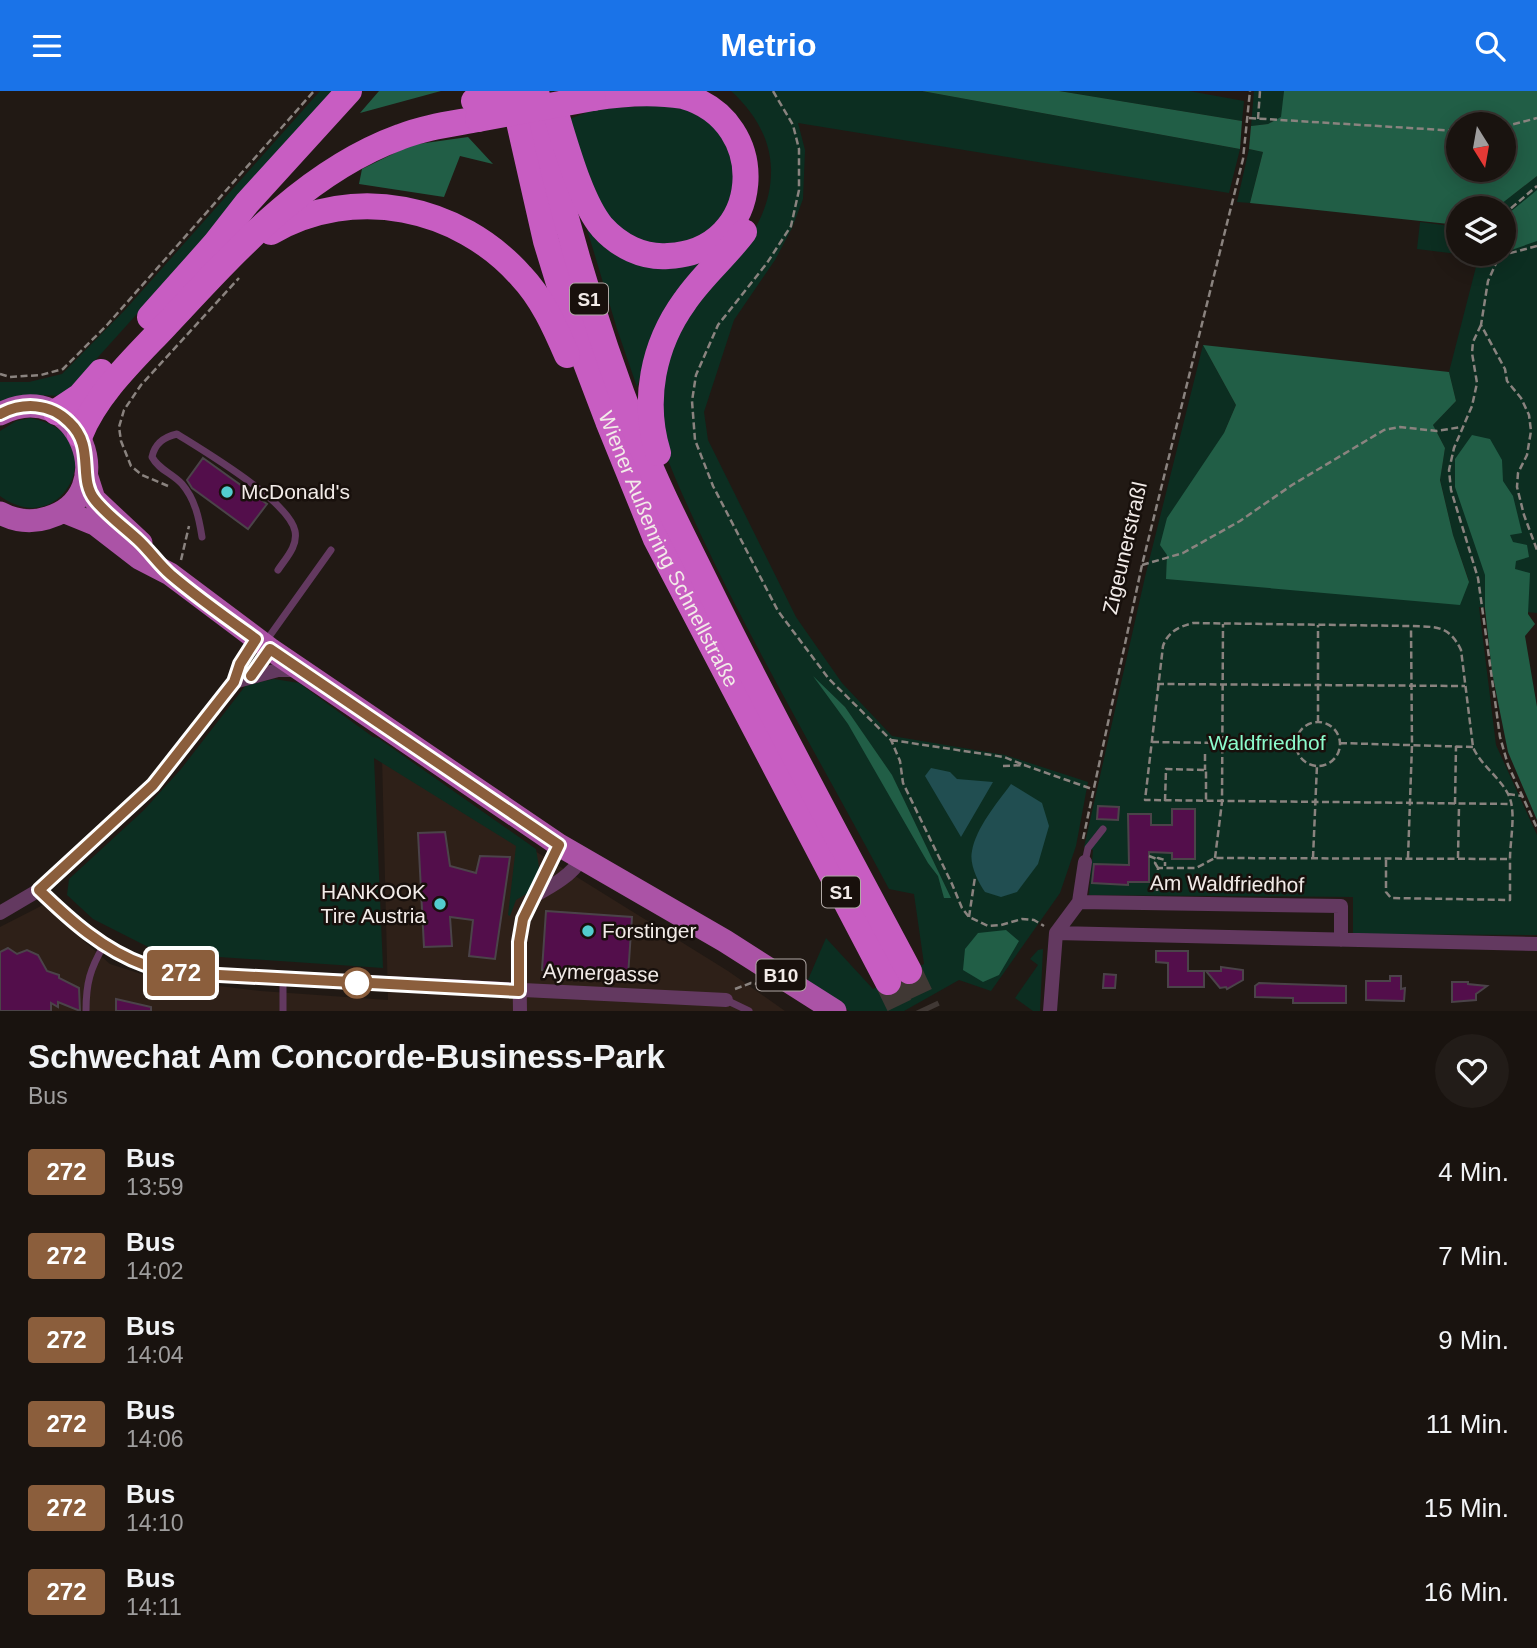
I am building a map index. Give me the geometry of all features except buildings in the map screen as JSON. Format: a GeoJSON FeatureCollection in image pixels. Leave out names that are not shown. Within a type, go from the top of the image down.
{"type":"FeatureCollection","features":[{"type":"Feature","properties":{"kind":"highway"},"geometry":{"type":"LineString","coordinates":[[230,258],[247,203],[349,91]]}},
{"type":"Feature","properties":{"kind":"highway","name":"Wiener Außenring Schnellstraße"},"geometry":{"type":"LineString","coordinates":[[512,91],[546,240],[573,329],[656,539],[899,977],[638,439],[582,277],[536,91]]}},
{"type":"Feature","properties":{"kind":"highway"},"geometry":{"type":"LineString","coordinates":[[476,110],[529,91]]}},
{"type":"Feature","properties":{"kind":"highway"},"geometry":{"type":"LineString","coordinates":[[79,435],[94,405],[230,258],[292,181],[359,138],[402,119],[476,110],[593,98],[646,91],[665,92],[699,102],[723,120],[739,143],[747,169],[742,202],[724,233],[700,250],[673,256],[646,254],[619,243],[601,226],[593,213],[566,144],[549,91]]}},
{"type":"Feature","properties":{"kind":"highway"},"geometry":{"type":"LineString","coordinates":[[665,499],[664,472],[652,434],[650,415],[658,354],[669,326],[685,299],[749,226],[760,198],[762,183],[759,153],[748,125],[728,103],[710,91]]}},
{"type":"Feature","properties":{"kind":"highway"},"geometry":{"type":"LineString","coordinates":[[56,412],[80,396],[230,258],[296,219],[335,209],[382,206],[422,213],[470,233],[494,250],[523,277],[547,313],[588,401],[608,421]]}},
{"type":"Feature","properties":{"kind":"main road"},"geometry":{"type":"LineString","coordinates":[[0,414],[26,406],[41,407],[56,412],[69,422],[79,435]]}},
{"type":"Feature","properties":{"kind":"main road","name":"B10"},"geometry":{"type":"LineString","coordinates":[[79,435],[94,499],[170,574]]}},
{"type":"Feature","properties":{"kind":"main road"},"geometry":{"type":"LineString","coordinates":[[2,516],[20,521],[50,518],[74,501],[86,474]]}},
{"type":"Feature","properties":{"kind":"main road","name":"B10"},"geometry":{"type":"LineString","coordinates":[[63,511],[95,524],[139,558],[170,574],[300,670],[559,845],[725,941],[835,1011]]}},
{"type":"Feature","properties":{"kind":"street"},"geometry":{"type":"LineString","coordinates":[[251,676],[263,644]]}},
{"type":"Feature","properties":{"kind":"street"},"geometry":{"type":"LineString","coordinates":[[0,913],[39,890],[153,785],[234,682],[240,664],[263,644]]}},
{"type":"Feature","properties":{"kind":"street"},"geometry":{"type":"LineString","coordinates":[[234,682],[278,670],[300,670]]}},
{"type":"Feature","properties":{"kind":"street"},"geometry":{"type":"LineString","coordinates":[[520,1011],[519,942],[523,919],[559,845]]}},
{"type":"Feature","properties":{"kind":"street"},"geometry":{"type":"LineString","coordinates":[[534,896],[577,867],[582,858]]}},
{"type":"Feature","properties":{"kind":"street"},"geometry":{"type":"LineString","coordinates":[[1050,1011],[1056,933],[1079,902],[1085,862]]}},
{"type":"Feature","properties":{"kind":"street","name":"Aymergasse"},"geometry":{"type":"LineString","coordinates":[[39,890],[76,925],[104,945],[145,965],[182,973],[726,1000]]}},
{"type":"Feature","properties":{"kind":"street","name":"Am Waldfriedhof"},"geometry":{"type":"LineString","coordinates":[[1079,902],[1341,907],[1341,940]]}},
{"type":"Feature","properties":{"kind":"street"},"geometry":{"type":"LineString","coordinates":[[1056,933],[1537,944]]}},
{"type":"Feature","properties":{"kind":"lane"},"geometry":{"type":"LineString","coordinates":[[202,537],[195,503],[181,483],[160,468],[152,457],[154,448],[165,437],[177,434],[241,476],[274,502],[290,520],[295,532],[295,545],[278,570]]}},
{"type":"Feature","properties":{"kind":"lane"},"geometry":{"type":"LineString","coordinates":[[263,644],[331,550]]}},
{"type":"Feature","properties":{"kind":"lane"},"geometry":{"type":"LineString","coordinates":[[1085,862],[1088,848],[1102,829]]}},
{"type":"Feature","properties":{"kind":"lane"},"geometry":{"type":"LineString","coordinates":[[86,1011],[86,987],[93,964],[104,945]]}},
{"type":"Feature","properties":{"kind":"lane"},"geometry":{"type":"LineString","coordinates":[[283,980],[283,1011]]}},
{"type":"Feature","properties":{"kind":"lane"},"geometry":{"type":"LineString","coordinates":[[726,1000],[749,1011]]}},
{"type":"Feature","properties":{"kind":"path"},"geometry":{"type":"LineString","coordinates":[[0,374],[10,377],[41,375],[63,369],[107,325],[314,91]]}},
{"type":"Feature","properties":{"kind":"path"},"geometry":{"type":"LineString","coordinates":[[773,91],[793,125],[799,149],[799,190],[791,226],[767,263],[718,325],[695,375],[692,401],[695,440],[713,486],[778,611],[829,679],[891,740],[900,761],[903,783],[961,908],[969,916],[988,926],[1022,919],[1034,920],[1056,933]]}},
{"type":"Feature","properties":{"kind":"path","name":"Zigeunerstraßl"},"geometry":{"type":"LineString","coordinates":[[1085,862],[1080,852],[1093,789],[1142,565],[1234,195],[1248,118],[1250,91]]}},
{"type":"Feature","properties":{"kind":"path"},"geometry":{"type":"LineString","coordinates":[[1258,119],[1259,91]]}},
{"type":"Feature","properties":{"kind":"path"},"geometry":{"type":"LineString","coordinates":[[1248,118],[1446,130]]}},
{"type":"Feature","properties":{"kind":"path"},"geometry":{"type":"LineString","coordinates":[[1516,124],[1537,118]]}},
{"type":"Feature","properties":{"kind":"path"},"geometry":{"type":"LineString","coordinates":[[1516,205],[1537,186]]}},
{"type":"Feature","properties":{"kind":"path"},"geometry":{"type":"LineString","coordinates":[[1516,251],[1537,246]]}},
{"type":"Feature","properties":{"kind":"path"},"geometry":{"type":"LineString","coordinates":[[169,487],[142,475],[131,466],[121,441],[119,426],[124,409],[230,258]]}},
{"type":"Feature","properties":{"kind":"path"},"geometry":{"type":"LineString","coordinates":[[1495,266],[1488,281],[1481,325],[1473,342],[1477,383],[1472,406],[1461,427],[1449,470],[1451,489],[1478,578],[1500,737],[1508,765],[1537,828]]}},
{"type":"Feature","properties":{"kind":"path"},"geometry":{"type":"LineString","coordinates":[[1481,325],[1505,369],[1507,381],[1521,398],[1528,415],[1531,431],[1527,455],[1518,473],[1517,487],[1537,550]]}},
{"type":"Feature","properties":{"kind":"path"},"geometry":{"type":"LineString","coordinates":[[1142,565],[1195,547],[1384,430],[1400,427],[1437,431],[1461,427]]}},
{"type":"Feature","properties":{"kind":"path"},"geometry":{"type":"LineString","coordinates":[[170,574],[181,559],[189,523]]}},
{"type":"Feature","properties":{"kind":"path"},"geometry":{"type":"LineString","coordinates":[[1386,859],[1386,891],[1391,898],[1510,900],[1512,804],[1508,794],[1477,756],[1473,747],[1461,650],[1455,638],[1445,629],[1411,626],[1193,624],[1179,627],[1169,634],[1160,655],[1144,800],[1317,804],[1512,804]]}},
{"type":"Feature","properties":{"kind":"path"},"geometry":{"type":"LineString","coordinates":[[1215,858],[1223,802],[1223,624]]}},
{"type":"Feature","properties":{"kind":"path"},"geometry":{"type":"LineString","coordinates":[[1318,625],[1318,722]]}},
{"type":"Feature","properties":{"kind":"path"},"geometry":{"type":"LineString","coordinates":[[1408,858],[1412,745],[1411,626]]}},
{"type":"Feature","properties":{"kind":"path"},"geometry":{"type":"LineString","coordinates":[[1157,684],[1465,687]]}},
{"type":"Feature","properties":{"kind":"path"},"geometry":{"type":"LineString","coordinates":[[1318,722],[1331,727],[1340,743],[1333,759],[1317,765],[1302,759],[1296,744],[1303,728],[1318,722]]}},
{"type":"Feature","properties":{"kind":"path"},"geometry":{"type":"LineString","coordinates":[[891,740],[1004,757],[1093,789]]}},
{"type":"Feature","properties":{"kind":"path"},"geometry":{"type":"LineString","coordinates":[[1152,742],[1296,744]]}},
{"type":"Feature","properties":{"kind":"path"},"geometry":{"type":"LineString","coordinates":[[1340,743],[1473,747]]}},
{"type":"Feature","properties":{"kind":"path"},"geometry":{"type":"LineString","coordinates":[[1456,746],[1458,858]]}},
{"type":"Feature","properties":{"kind":"path"},"geometry":{"type":"LineString","coordinates":[[1205,754],[1206,802]]}},
{"type":"Feature","properties":{"kind":"path"},"geometry":{"type":"LineString","coordinates":[[1003,766],[1024,765]]}},
{"type":"Feature","properties":{"kind":"path"},"geometry":{"type":"LineString","coordinates":[[1313,858],[1317,765]]}},
{"type":"Feature","properties":{"kind":"path"},"geometry":{"type":"LineString","coordinates":[[1165,801],[1166,769],[1205,770]]}},
{"type":"Feature","properties":{"kind":"path"},"geometry":{"type":"LineString","coordinates":[[1508,794],[1522,796]]}},
{"type":"Feature","properties":{"kind":"path"},"geometry":{"type":"LineString","coordinates":[[1149,856],[1165,860],[1165,866]]}},
{"type":"Feature","properties":{"kind":"path"},"geometry":{"type":"LineString","coordinates":[[1149,868],[1196,868],[1215,858],[1510,859]]}},
{"type":"Feature","properties":{"kind":"path"},"geometry":{"type":"LineString","coordinates":[[1157,859],[1157,905]]}},
{"type":"Feature","properties":{"kind":"path"},"geometry":{"type":"LineString","coordinates":[[969,916],[975,877]]}},
{"type":"Feature","properties":{"kind":"path"},"geometry":{"type":"LineString","coordinates":[[726,1000],[737,988],[751,983],[761,984]]}},
{"type":"Feature","properties":{"kind":"shaded area"},"geometry":{"type":"Polygon","coordinates":[[[382,756],[728,971],[785,1011],[0,1011],[0,927],[43,905],[110,964],[154,978],[261,991],[388,1000],[382,756]]]}},
{"type":"Feature","properties":{"kind":"green space"},"geometry":{"type":"Polygon","coordinates":[[[320,91],[338,91],[63,396],[34,395],[0,401],[0,382],[29,382],[62,374],[124,311],[320,91]]]}},
{"type":"Feature","properties":{"kind":"green space"},"geometry":{"type":"Polygon","coordinates":[[[379,91],[441,91],[360,113],[379,91]]]}},
{"type":"Feature","properties":{"kind":"green space"},"geometry":{"type":"Polygon","coordinates":[[[731,91],[922,91],[1240,149],[1229,193],[798,123],[805,150],[803,199],[792,228],[775,260],[734,320],[704,412],[708,440],[796,617],[842,683],[892,736],[1005,755],[1088,782],[1076,846],[1060,893],[991,991],[959,980],[904,1011],[849,1011],[807,982],[826,938],[873,989],[924,964],[914,894],[889,889],[722,578],[680,490],[658,431],[657,419],[662,391],[679,323],[752,234],[769,192],[771,168],[764,135],[753,116],[731,91]]]}},
{"type":"Feature","properties":{"kind":"green space"},"geometry":{"type":"Polygon","coordinates":[[[922,91],[1059,91],[1242,121],[1240,149],[922,91]]]}},
{"type":"Feature","properties":{"kind":"green space"},"geometry":{"type":"Polygon","coordinates":[[[1059,91],[1189,91],[1244,101],[1242,121],[1059,91]]]}},
{"type":"Feature","properties":{"kind":"green space"},"geometry":{"type":"Polygon","coordinates":[[[1254,91],[1284,91],[1282,117],[1268,124],[1251,126],[1254,91]]]}},
{"type":"Feature","properties":{"kind":"green space"},"geometry":{"type":"Polygon","coordinates":[[[1284,91],[1537,91],[1537,176],[1511,196],[1446,196],[1446,224],[1250,203],[1263,152],[1249,149],[1251,126],[1268,124],[1281,117],[1284,91]]]}},
{"type":"Feature","properties":{"kind":"green space"},"geometry":{"type":"Polygon","coordinates":[[[688,103],[730,139],[740,194],[711,235],[666,250],[610,226],[567,120],[595,109],[688,103]]]}},
{"type":"Feature","properties":{"kind":"green space"},"geometry":{"type":"Polygon","coordinates":[[[468,137],[493,164],[460,156],[444,197],[359,184],[362,169],[411,145],[468,137]]]}},
{"type":"Feature","properties":{"kind":"green space"},"geometry":{"type":"Polygon","coordinates":[[[1249,149],[1263,152],[1250,203],[1237,202],[1249,149]]]}},
{"type":"Feature","properties":{"kind":"green space","name":"Waldfriedhof"},"geometry":{"type":"Polygon","coordinates":[[[1537,176],[1537,613],[1479,607],[1496,745],[1537,835],[1537,935],[1353,934],[1353,897],[1089,895],[1093,850],[1084,847],[1145,577],[1203,345],[1236,405],[1224,433],[1469,581],[1453,535],[1440,479],[1445,448],[1433,425],[1456,401],[1449,372],[1476,266],[1516,266],[1516,196],[1511,196],[1537,176]]]}},
{"type":"Feature","properties":{"kind":"green space"},"geometry":{"type":"Polygon","coordinates":[[[1537,190],[1537,241],[1516,248],[1516,207],[1537,190]]]}},
{"type":"Feature","properties":{"kind":"green space"},"geometry":{"type":"Polygon","coordinates":[[[583,216],[614,247],[723,243],[650,346],[637,387],[617,329],[583,216]]]}},
{"type":"Feature","properties":{"kind":"green space"},"geometry":{"type":"Polygon","coordinates":[[[1420,222],[1446,225],[1446,253],[1417,249],[1420,222]]]}},
{"type":"Feature","properties":{"kind":"green space"},"geometry":{"type":"Polygon","coordinates":[[[1203,345],[1449,372],[1456,401],[1433,425],[1445,448],[1440,480],[1453,535],[1469,582],[1460,605],[1166,579],[1167,555],[1160,545],[1167,518],[1224,433],[1236,405],[1203,345]]]}},
{"type":"Feature","properties":{"kind":"green space"},"geometry":{"type":"Polygon","coordinates":[[[30,418],[56,427],[70,443],[75,461],[72,480],[61,496],[44,506],[24,507],[0,496],[0,431],[16,421],[30,418]]]}},
{"type":"Feature","properties":{"kind":"green space"},"geometry":{"type":"Polygon","coordinates":[[[1472,435],[1490,439],[1502,460],[1503,481],[1513,496],[1522,533],[1510,535],[1513,542],[1527,545],[1529,557],[1516,561],[1515,569],[1530,573],[1528,614],[1535,624],[1525,636],[1537,707],[1537,820],[1508,752],[1492,672],[1485,609],[1485,575],[1455,487],[1455,459],[1472,435]]]}},
{"type":"Feature","properties":{"kind":"green space"},"geometry":{"type":"Polygon","coordinates":[[[813,676],[845,707],[892,775],[951,898],[944,898],[938,876],[848,724],[813,676]]]}},
{"type":"Feature","properties":{"kind":"green space"},"geometry":{"type":"Polygon","coordinates":[[[274,679],[299,683],[536,849],[539,867],[533,887],[516,900],[510,916],[516,846],[374,758],[383,968],[160,953],[93,919],[67,895],[69,879],[144,810],[181,769],[246,685],[274,679]]]}},
{"type":"Feature","properties":{"kind":"green space"},"geometry":{"type":"Polygon","coordinates":[[[1006,930],[1019,941],[999,975],[983,982],[963,970],[965,949],[978,933],[1006,930]]]}},
{"type":"Feature","properties":{"kind":"green space"},"geometry":{"type":"Polygon","coordinates":[[[1043,949],[1040,1011],[1033,1011],[1015,998],[1038,965],[1030,959],[1038,950],[1043,949]]]}},
{"type":"Feature","properties":{"kind":"water"},"geometry":{"type":"Polygon","coordinates":[[[931,768],[950,772],[957,779],[993,782],[961,837],[925,776],[931,768]]]}},
{"type":"Feature","properties":{"kind":"water"},"geometry":{"type":"Polygon","coordinates":[[[1011,784],[1042,803],[1049,826],[1038,864],[1017,892],[1001,897],[985,892],[975,873],[971,856],[982,825],[1011,784]]]}},
{"type":"Feature","properties":{"kind":"tunnel"},"geometry":{"type":"LineString","coordinates":[[909,971],[928,1011]]}},
{"type":"Feature","properties":{"kind":"tunnel"},"geometry":{"type":"LineString","coordinates":[[888,982],[902,1011]]}},
{"type":"Feature","properties":{"kind":"bus line","name":"272"},"geometry":{"type":"LineString","coordinates":[[0,414],[26,406],[41,407],[56,412],[69,422],[85,447],[86,474],[94,499],[170,574],[256,639],[240,664],[234,682],[153,785],[39,890],[76,925],[104,945],[145,965],[182,973],[519,991],[519,942],[523,919],[559,845],[270,649],[251,676]]}},
{"type":"Feature","properties":{"kind":"place","name":"McDonald's"},"geometry":{"type":"Point","coordinates":[227,492]}},
{"type":"Feature","properties":{"kind":"place","name":"HANKOOK Tire Austria"},"geometry":{"type":"Point","coordinates":[440,904]}},
{"type":"Feature","properties":{"kind":"place","name":"Forstinger"},"geometry":{"type":"Point","coordinates":[588,931]}}]}
